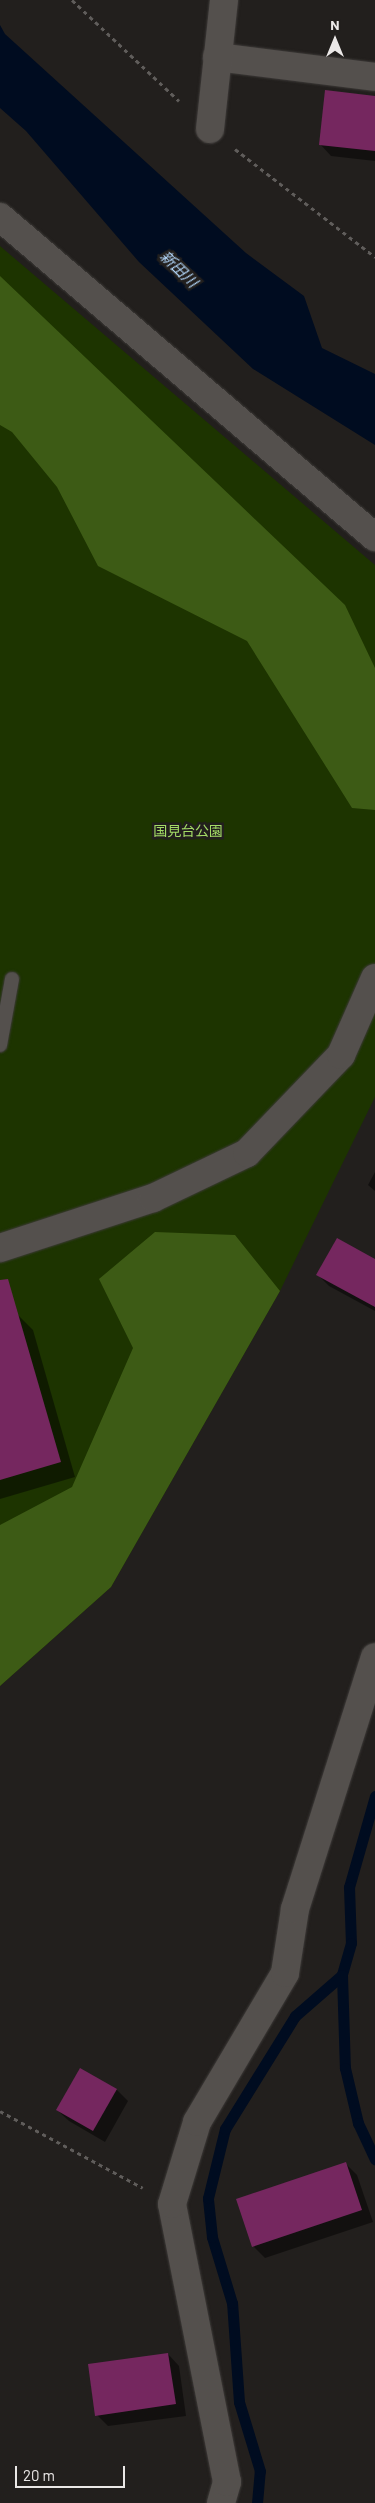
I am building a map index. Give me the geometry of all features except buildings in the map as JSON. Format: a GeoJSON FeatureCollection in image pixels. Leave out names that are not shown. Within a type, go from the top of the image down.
{"type":"FeatureCollection","features":[{"type":"Feature","properties":{"kind":"street"},"geometry":{"type":"LineString","coordinates":[[210,130],[224,0]]}},
{"type":"Feature","properties":{"kind":"street"},"geometry":{"type":"LineString","coordinates":[[217,57],[375,77]]}},
{"type":"Feature","properties":{"kind":"street"},"geometry":{"type":"LineString","coordinates":[[0,217],[375,537]]}},
{"type":"Feature","properties":{"kind":"street"},"geometry":{"type":"LineString","coordinates":[[0,1248],[154,1198],[246,1153],[341,1054],[375,978]]}},
{"type":"Feature","properties":{"kind":"street"},"geometry":{"type":"LineString","coordinates":[[221,2503],[227,2482],[172,2204],[197,2122],[285,1974],[295,1909],[373,1671]]}},
{"type":"Feature","properties":{"kind":"lane"},"geometry":{"type":"LineString","coordinates":[[0,1045],[12,979]]}},
{"type":"Feature","properties":{"kind":"path"},"geometry":{"type":"LineString","coordinates":[[0,2111],[172,2204]]}},
{"type":"Feature","properties":{"kind":"green space","name":"国見台公園"},"geometry":{"type":"Polygon","coordinates":[[[0,246],[375,565],[375,1097],[280,1291],[111,1587],[0,1686],[0,246]]]}},
{"type":"Feature","properties":{"kind":"green space"},"geometry":{"type":"Polygon","coordinates":[[[0,276],[345,605],[375,668],[375,810],[352,808],[247,641],[98,566],[57,487],[12,432],[0,425],[0,276]]]}},
{"type":"Feature","properties":{"kind":"green space"},"geometry":{"type":"Polygon","coordinates":[[[155,1232],[235,1235],[280,1291],[111,1587],[0,1686],[0,1525],[72,1487],[133,1348],[99,1279],[155,1232]]]}},
{"type":"Feature","properties":{"kind":"water","name":"新田川"},"geometry":{"type":"Polygon","coordinates":[[[0,25],[5,34],[246,253],[304,296],[322,348],[375,374],[375,445],[253,369],[139,262],[26,131],[0,108],[0,25]]]}},
{"type":"Feature","properties":{"kind":"waterway"},"geometry":{"type":"LineString","coordinates":[[375,1796],[349,1887],[351,1943],[342,1975],[345,2068],[358,2123],[375,2159]]}},
{"type":"Feature","properties":{"kind":"waterway"},"geometry":{"type":"LineString","coordinates":[[257,2503],[260,2471],[239,2402],[232,2303],[212,2237],[208,2198],[225,2129],[295,2016],[342,1975]]}}]}
